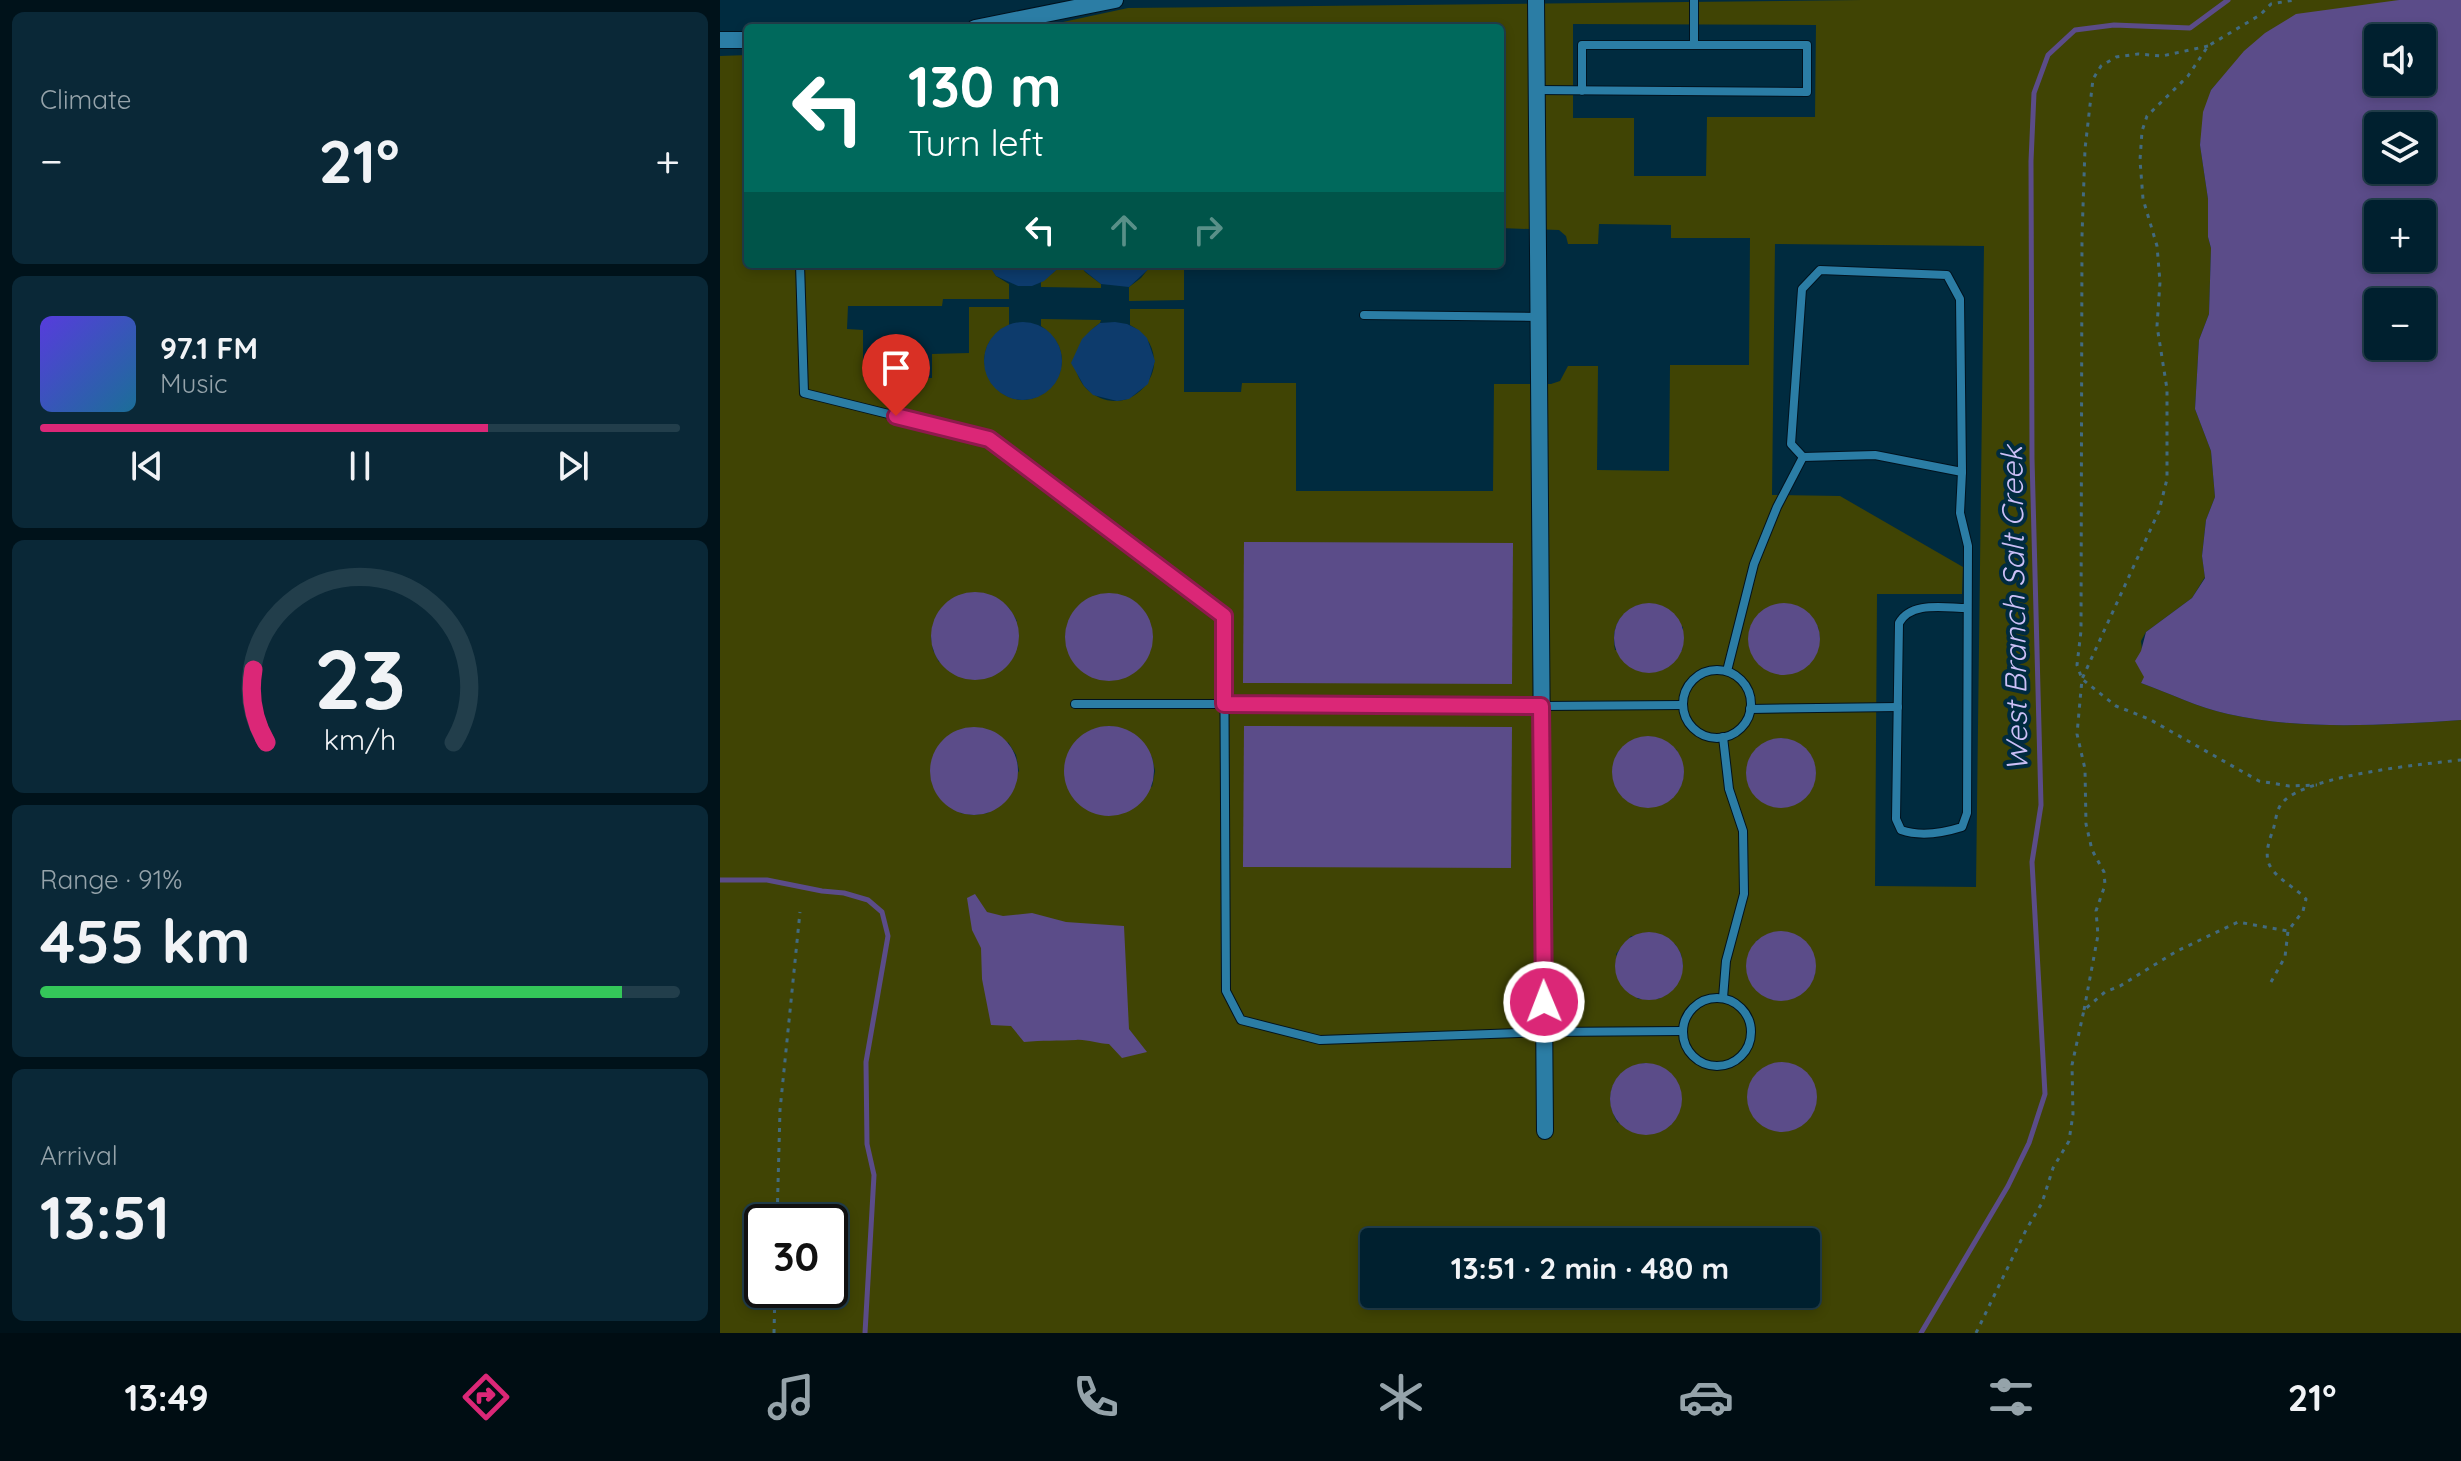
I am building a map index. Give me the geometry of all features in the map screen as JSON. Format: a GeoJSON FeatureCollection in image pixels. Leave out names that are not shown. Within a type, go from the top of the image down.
{"type":"FeatureCollection","features":[{"type":"Feature","properties":{"kind":"street"},"geometry":{"type":"LineString","coordinates":[[995,24],[1115,0]]}},
{"type":"Feature","properties":{"kind":"street"},"geometry":{"type":"LineString","coordinates":[[1536,0],[1545,1131]]}},
{"type":"Feature","properties":{"kind":"street"},"geometry":{"type":"LineString","coordinates":[[720,40],[744,40]]}},
{"type":"Feature","properties":{"kind":"street"},"geometry":{"type":"LineString","coordinates":[[1224,704],[1541,706]]}},
{"type":"Feature","properties":{"kind":"lane"},"geometry":{"type":"LineString","coordinates":[[1694,0],[1694,45]]}},
{"type":"Feature","properties":{"kind":"lane"},"geometry":{"type":"LineString","coordinates":[[1536,90],[1582,91],[1807,92],[1807,45],[1582,45],[1582,91]]}},
{"type":"Feature","properties":{"kind":"lane"},"geometry":{"type":"LineString","coordinates":[[800,268],[804,393],[989,439],[1224,616],[1226,991],[1241,1020],[1320,1040],[1544,1032],[1683,1031]]}},
{"type":"Feature","properties":{"kind":"lane"},"geometry":{"type":"LineString","coordinates":[[1962,472],[1875,455],[1803,457],[1791,444],[1802,289],[1820,270],[1947,275],[1960,299],[1962,472],[1960,513],[1968,546],[1967,813],[1962,827],[1914,835],[1901,830],[1896,819],[1899,623],[1904,613],[1916,608],[1967,608]]}},
{"type":"Feature","properties":{"kind":"lane"},"geometry":{"type":"LineString","coordinates":[[1364,315],[1538,317]]}},
{"type":"Feature","properties":{"kind":"lane"},"geometry":{"type":"LineString","coordinates":[[1727,671],[1754,564],[1777,507],[1803,457]]}},
{"type":"Feature","properties":{"kind":"lane"},"geometry":{"type":"LineString","coordinates":[[1727,671],[1744,684],[1749,693],[1750,709],[1743,725],[1723,737],[1701,733],[1685,716],[1683,705],[1689,685],[1696,677],[1706,672],[1727,671]]}},
{"type":"Feature","properties":{"kind":"lane"},"geometry":{"type":"LineString","coordinates":[[1075,704],[1224,704]]}},
{"type":"Feature","properties":{"kind":"lane"},"geometry":{"type":"LineString","coordinates":[[1541,706],[1683,705]]}},
{"type":"Feature","properties":{"kind":"lane"},"geometry":{"type":"LineString","coordinates":[[1750,709],[1898,707]]}},
{"type":"Feature","properties":{"kind":"lane"},"geometry":{"type":"LineString","coordinates":[[1723,737],[1729,789],[1743,831],[1744,894],[1726,961],[1723,998]]}},
{"type":"Feature","properties":{"kind":"lane"},"geometry":{"type":"LineString","coordinates":[[1723,998],[1733,1002],[1748,1017],[1751,1039],[1740,1057],[1720,1066],[1698,1061],[1684,1042],[1683,1031],[1691,1009],[1700,1002],[1723,998]]}},
{"type":"Feature","properties":{"kind":"path"},"geometry":{"type":"LineString","coordinates":[[2294,0],[2271,4],[2260,15],[2208,46],[2162,56],[2138,54],[2116,57],[2101,66],[2093,79],[2085,149],[2082,236],[2081,631],[2077,665],[2082,679],[2116,706],[2149,719],[2259,781],[2289,786],[2317,785]]}},
{"type":"Feature","properties":{"kind":"path"},"geometry":{"type":"LineString","coordinates":[[1976,1333],[2042,1203],[2053,1168],[2069,1141],[2073,1114],[2072,1065],[2098,935],[2096,911],[2105,885],[2104,872],[2092,850],[2086,824],[2085,769],[2077,734],[2082,679],[2159,511],[2167,479],[2167,389],[2157,326],[2160,282],[2157,246],[2143,199],[2140,160],[2142,131],[2147,116],[2188,76],[2208,46]]}},
{"type":"Feature","properties":{"kind":"path"},"geometry":{"type":"LineString","coordinates":[[2271,982],[2285,957],[2288,931],[2303,911],[2306,899],[2268,864],[2268,843],[2284,800],[2294,793],[2362,772],[2461,760]]}},
{"type":"Feature","properties":{"kind":"path"},"geometry":{"type":"LineString","coordinates":[[777,1204],[780,1110],[800,912]]}},
{"type":"Feature","properties":{"kind":"path"},"geometry":{"type":"LineString","coordinates":[[2084,1010],[2105,992],[2177,951],[2238,922],[2288,931]]}},
{"type":"Feature","properties":{"kind":"path"},"geometry":{"type":"LineString","coordinates":[[774,1333],[775,1308]]}},
{"type":"Feature","properties":{"kind":"shaded area"},"geometry":{"type":"Polygon","coordinates":[[[1863,0],[2399,0],[2227,72],[2211,90],[2200,145],[2211,248],[2209,314],[2199,340],[2195,409],[2211,451],[2215,497],[2206,520],[2202,556],[2205,577],[2192,598],[2146,632],[2141,641],[2145,677],[2141,683],[2217,711],[2286,723],[2403,724],[2461,720],[2461,1333],[720,1333],[720,56],[744,55],[744,268],[991,268],[996,276],[1009,284],[1009,299],[943,299],[942,306],[848,306],[847,329],[863,330],[863,378],[932,378],[932,354],[969,353],[969,307],[1009,307],[1009,325],[993,337],[986,351],[985,366],[990,380],[999,391],[1012,398],[1027,399],[1044,393],[1057,379],[1062,361],[1060,349],[1051,334],[1041,326],[1041,319],[1101,320],[1083,340],[1076,357],[1077,374],[1085,387],[1098,397],[1113,401],[1129,398],[1144,387],[1154,363],[1149,343],[1130,325],[1130,309],[1184,309],[1184,392],[1241,392],[1242,383],[1296,383],[1296,491],[1493,491],[1494,384],[1551,384],[1560,381],[1568,366],[1598,366],[1597,470],[1669,471],[1670,365],[1749,365],[1750,238],[1671,238],[1671,225],[1599,224],[1598,244],[1568,244],[1566,236],[1559,230],[1504,228],[1504,24],[1054,24],[1128,8],[1863,0]],[[1573,24],[1573,118],[1634,118],[1634,176],[1706,176],[1707,117],[1815,117],[1816,25],[1573,24]],[[1775,244],[1772,495],[1840,496],[1963,567],[1962,594],[1877,594],[1875,886],[1976,887],[1984,246],[1775,244]],[[997,598],[931,636],[939,662],[1017,621],[1009,608],[997,598]],[[1638,605],[1625,613],[1618,623],[1614,635],[1615,650],[1682,651],[1683,627],[1638,605]],[[1811,616],[1772,673],[1795,673],[1820,639],[1818,627],[1811,616]],[[1109,726],[1095,729],[1152,787],[1155,771],[1152,757],[1123,729],[1109,726]],[[1781,738],[1761,745],[1748,762],[1799,803],[1813,784],[1814,764],[1810,755],[1803,747],[1781,738]],[[1008,742],[960,813],[988,813],[1019,771],[1016,755],[1008,742]],[[1676,749],[1614,783],[1624,797],[1637,804],[1651,806],[1675,794],[1682,783],[1683,767],[1676,749]],[[1777,932],[1757,940],[1769,999],[1784,1000],[1803,992],[1815,974],[1777,932]],[[1631,936],[1616,954],[1638,999],[1659,999],[1683,966],[1675,944],[1631,936]],[[1646,1063],[1635,1066],[1619,1077],[1611,1093],[1613,1113],[1618,1123],[1646,1063]],[[1765,1067],[1753,1081],[1749,1095],[1750,1108],[1757,1120],[1768,1128],[1781,1131],[1795,1128],[1810,1117],[1765,1067]]]}},
{"type":"Feature","properties":{"kind":"shaded area"},"geometry":{"type":"Polygon","coordinates":[[[2399,0],[2461,0],[2461,720],[2403,724],[2286,723],[2206,708],[2141,683],[2144,677],[2135,661],[2146,632],[2192,598],[2205,578],[2202,556],[2206,520],[2215,497],[2211,451],[2195,409],[2199,340],[2209,314],[2211,248],[2200,145],[2203,112],[2211,90],[2244,51],[2265,33],[2296,14],[2399,0]]]}},
{"type":"Feature","properties":{"kind":"shaded area"},"geometry":{"type":"Polygon","coordinates":[[[1056,268],[1082,268],[1101,284],[1101,288],[1041,287],[1041,282],[1056,268]]]}},
{"type":"Feature","properties":{"kind":"shaded area"},"geometry":{"type":"Polygon","coordinates":[[[1149,268],[1184,268],[1184,300],[1129,301],[1129,287],[1149,268]]]}},
{"type":"Feature","properties":{"kind":"shaded area"},"geometry":{"type":"Polygon","coordinates":[[[1244,542],[1513,543],[1512,684],[1243,683],[1244,542]]]}},
{"type":"Feature","properties":{"kind":"shaded area"},"geometry":{"type":"Polygon","coordinates":[[[975,592],[992,596],[1006,605],[1015,619],[1019,636],[1015,653],[1006,667],[992,676],[975,680],[958,676],[944,667],[935,653],[931,636],[935,619],[944,605],[958,596],[975,592]]]}},
{"type":"Feature","properties":{"kind":"shaded area"},"geometry":{"type":"Polygon","coordinates":[[[1109,593],[1126,596],[1140,606],[1150,620],[1153,637],[1150,654],[1140,668],[1126,678],[1109,681],[1092,678],[1078,668],[1068,654],[1065,637],[1068,620],[1078,606],[1092,596],[1109,593]]]}},
{"type":"Feature","properties":{"kind":"shaded area"},"geometry":{"type":"Polygon","coordinates":[[[1656,603],[1678,618],[1684,638],[1682,652],[1674,663],[1663,671],[1642,673],[1624,663],[1616,652],[1614,631],[1624,613],[1635,605],[1656,603]]]}},
{"type":"Feature","properties":{"kind":"shaded area"},"geometry":{"type":"Polygon","coordinates":[[[1784,603],[1804,609],[1814,619],[1820,639],[1814,659],[1804,669],[1784,675],[1764,669],[1754,659],[1748,639],[1754,619],[1764,609],[1784,603]]]}},
{"type":"Feature","properties":{"kind":"shaded area"},"geometry":{"type":"Polygon","coordinates":[[[1109,726],[1126,730],[1141,739],[1150,754],[1154,771],[1150,788],[1141,803],[1126,812],[1109,816],[1092,812],[1077,803],[1068,788],[1064,771],[1068,754],[1077,739],[1092,730],[1109,726]]]}},
{"type":"Feature","properties":{"kind":"shaded area"},"geometry":{"type":"Polygon","coordinates":[[[1244,726],[1512,727],[1511,868],[1243,867],[1244,726]]]}},
{"type":"Feature","properties":{"kind":"shaded area"},"geometry":{"type":"Polygon","coordinates":[[[965,727],[983,727],[999,734],[1011,746],[1018,762],[1018,780],[1011,796],[999,808],[983,815],[965,815],[949,808],[937,796],[930,780],[930,762],[937,746],[949,734],[965,727]]]}},
{"type":"Feature","properties":{"kind":"shaded area"},"geometry":{"type":"Polygon","coordinates":[[[1648,736],[1668,742],[1678,752],[1684,772],[1678,792],[1668,802],[1648,808],[1628,802],[1618,792],[1612,772],[1618,752],[1628,742],[1648,736]]]}},
{"type":"Feature","properties":{"kind":"shaded area"},"geometry":{"type":"Polygon","coordinates":[[[1781,738],[1800,744],[1810,754],[1816,773],[1810,792],[1800,802],[1781,808],[1762,802],[1752,792],[1746,773],[1752,754],[1762,744],[1781,738]]]}},
{"type":"Feature","properties":{"kind":"shaded area"},"geometry":{"type":"Polygon","coordinates":[[[975,894],[987,912],[1003,916],[1032,913],[1066,922],[1124,926],[1129,1029],[1147,1052],[1122,1058],[1109,1044],[1080,1040],[1024,1042],[1011,1026],[991,1025],[982,979],[981,948],[972,930],[967,898],[975,894]]]}},
{"type":"Feature","properties":{"kind":"shaded area"},"geometry":{"type":"Polygon","coordinates":[[[1781,931],[1806,941],[1816,966],[1806,991],[1781,1001],[1756,991],[1746,966],[1756,941],[1781,931]]]}},
{"type":"Feature","properties":{"kind":"shaded area"},"geometry":{"type":"Polygon","coordinates":[[[1656,932],[1677,947],[1683,966],[1681,979],[1673,990],[1656,1000],[1642,1000],[1625,990],[1617,979],[1615,959],[1625,942],[1636,934],[1656,932]]]}},
{"type":"Feature","properties":{"kind":"shaded area"},"geometry":{"type":"Polygon","coordinates":[[[1782,1062],[1801,1068],[1811,1078],[1817,1097],[1811,1116],[1801,1126],[1782,1132],[1763,1126],[1753,1116],[1747,1097],[1753,1078],[1763,1068],[1782,1062]]]}},
{"type":"Feature","properties":{"kind":"shaded area"},"geometry":{"type":"Polygon","coordinates":[[[1653,1063],[1672,1073],[1680,1085],[1680,1113],[1672,1125],[1660,1133],[1639,1135],[1620,1125],[1612,1113],[1610,1092],[1620,1073],[1632,1065],[1653,1063]]]}},
{"type":"Feature","properties":{"kind":"building"},"geometry":{"type":"Polygon","coordinates":[[[991,268],[1059,268],[1044,281],[1032,286],[1018,286],[996,276],[991,268]]]}},
{"type":"Feature","properties":{"kind":"building"},"geometry":{"type":"Polygon","coordinates":[[[1081,268],[1150,268],[1129,287],[1101,284],[1081,268]]]}},
{"type":"Feature","properties":{"kind":"building"},"geometry":{"type":"Polygon","coordinates":[[[1023,322],[1038,325],[1055,339],[1062,361],[1059,376],[1045,393],[1023,400],[1008,397],[991,383],[984,361],[987,346],[1001,329],[1023,322]]]}},
{"type":"Feature","properties":{"kind":"building"},"geometry":{"type":"Polygon","coordinates":[[[1115,322],[1139,330],[1147,338],[1155,361],[1148,384],[1129,399],[1117,401],[1093,395],[1071,363],[1082,339],[1091,330],[1100,323],[1115,322]]]}},
{"type":"Feature","properties":{"kind":"waterway","name":"West Branch Salt Creek"},"geometry":{"type":"LineString","coordinates":[[1921,1333],[2008,1186],[2029,1143],[2045,1094],[2032,862],[2041,805],[2032,458],[2031,161],[2034,93],[2048,55],[2075,30],[2114,25],[2190,28],[2228,0]]}},
{"type":"Feature","properties":{"kind":"waterway","name":"West Branch Salt Creek"},"geometry":{"type":"LineString","coordinates":[[720,880],[767,880],[844,893],[868,900],[882,912],[888,936],[866,1062],[867,1144],[874,1175],[865,1333]]}},
{"type":"Feature","properties":{"kind":"route"},"geometry":{"type":"LineString","coordinates":[[896,416],[989,439],[1224,616],[1224,704],[1541,706],[1544,1002]]}}]}
